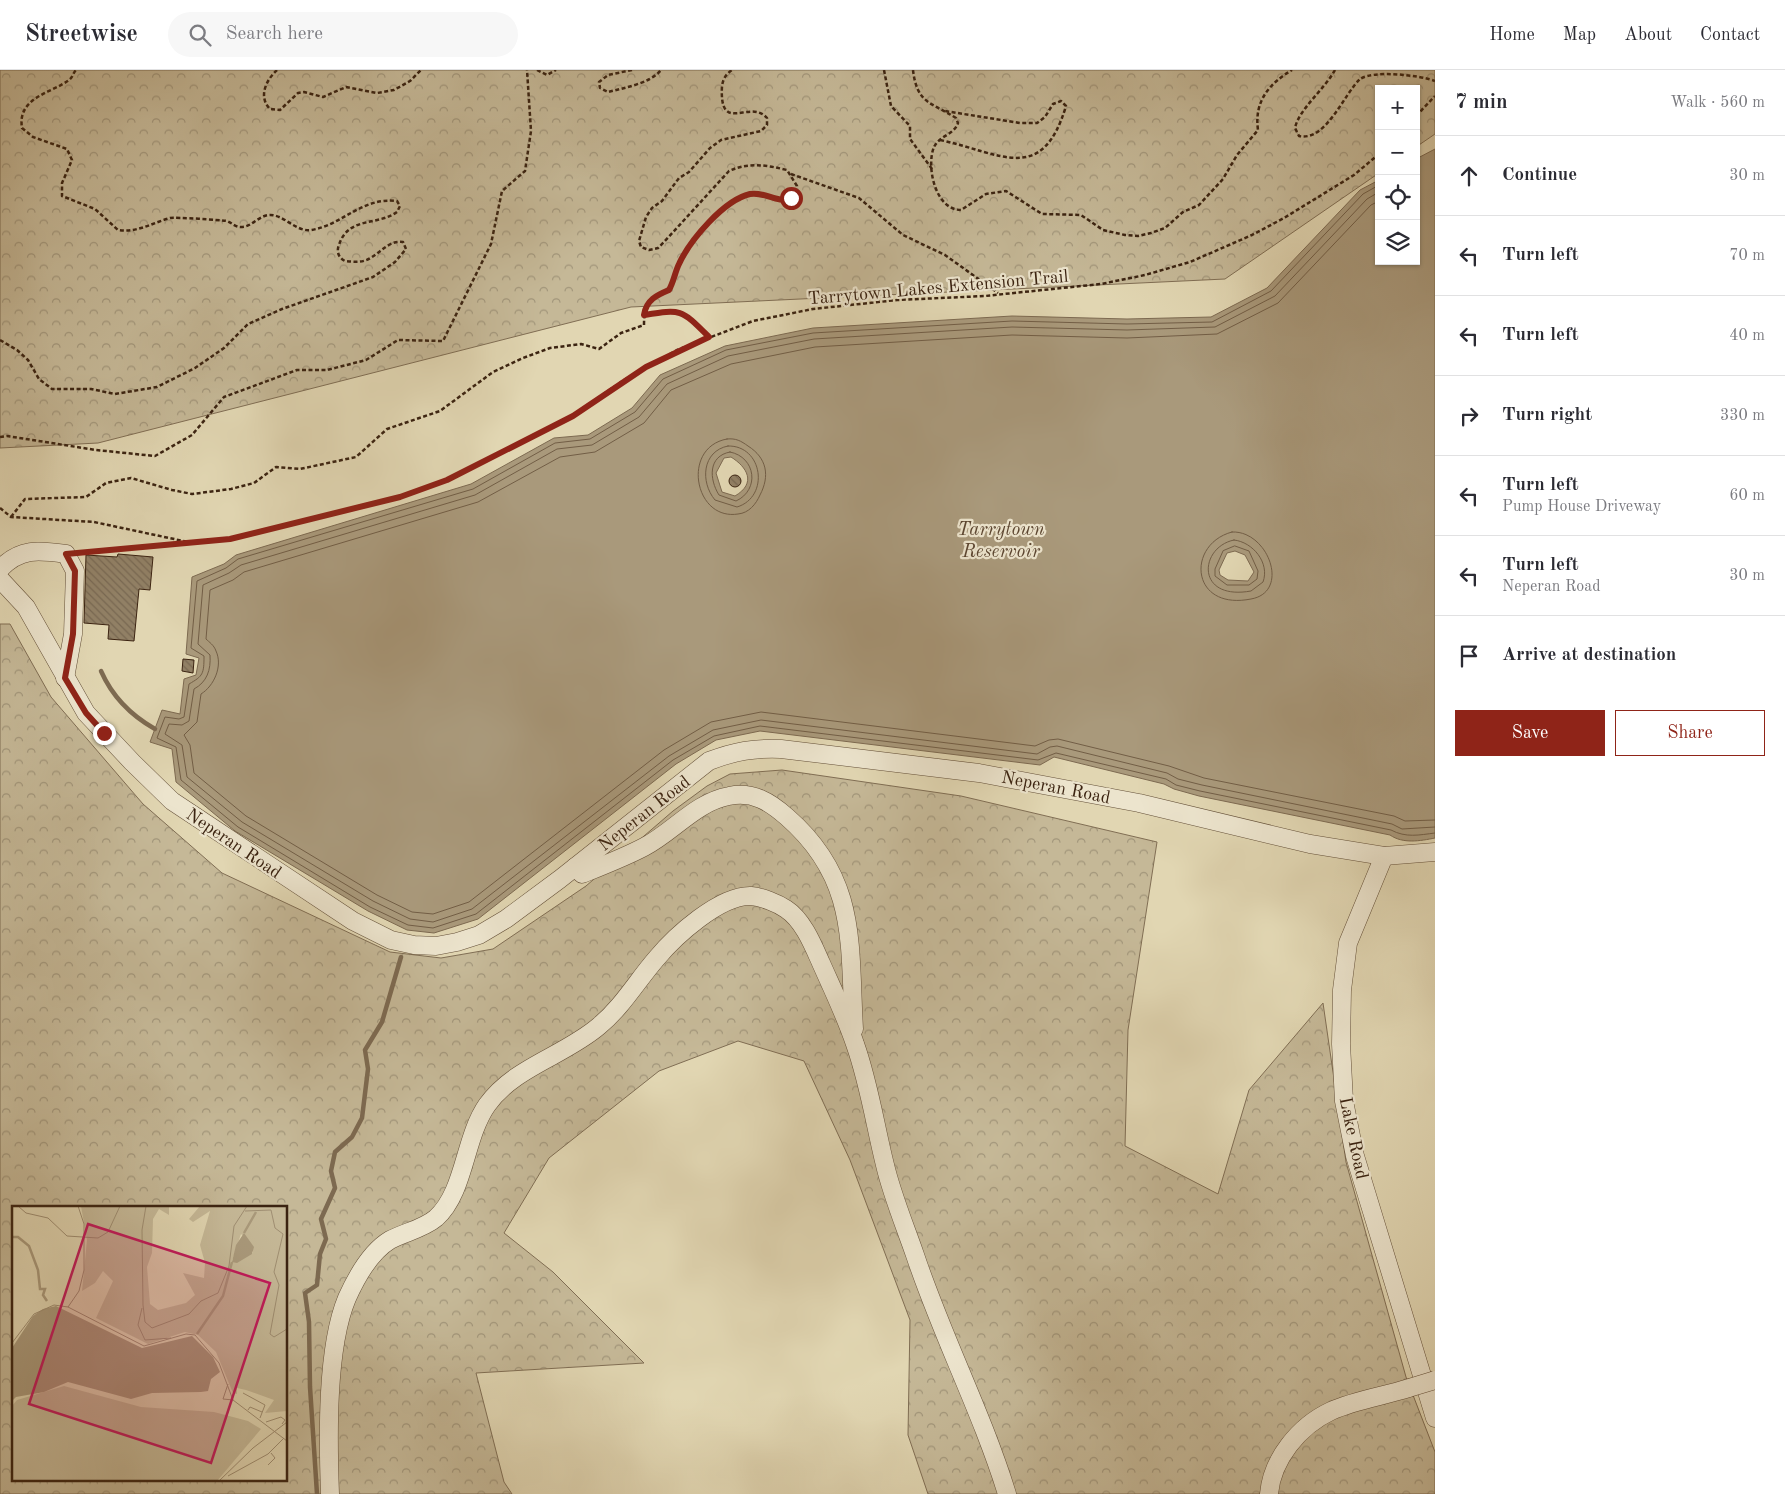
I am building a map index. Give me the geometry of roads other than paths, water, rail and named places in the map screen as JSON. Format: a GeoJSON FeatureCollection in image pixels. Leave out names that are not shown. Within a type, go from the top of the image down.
{"type":"FeatureCollection","features":[{"type":"Feature","properties":{"kind":"street"},"geometry":{"type":"LineString","coordinates":[[0,569],[12,556],[46,551],[66,554],[75,571],[73,634],[65,678]]}},
{"type":"Feature","properties":{"kind":"street","name":"Neperan Road"},"geometry":{"type":"LineString","coordinates":[[6,585],[30,614],[86,713],[172,802],[353,921],[392,940],[414,945],[436,946],[479,935],[506,919],[710,761],[732,752],[753,748],[781,749],[979,773],[1139,803],[1310,844],[1384,856],[1435,852]]}},
{"type":"Feature","properties":{"kind":"street"},"geometry":{"type":"LineString","coordinates":[[575,867],[582,874],[644,846],[704,806],[728,796],[743,794],[760,797],[774,805],[804,832],[831,870],[840,890],[846,911],[855,1043]]}},
{"type":"Feature","properties":{"kind":"street","name":"Lake Road"},"geometry":{"type":"LineString","coordinates":[[1384,856],[1348,943],[1342,990],[1341,1044],[1344,1101],[1355,1156],[1435,1418]]}},
{"type":"Feature","properties":{"kind":"street"},"geometry":{"type":"LineString","coordinates":[[330,1494],[328,1445],[334,1353],[346,1301],[364,1267],[379,1248],[390,1240],[420,1228],[436,1218],[449,1202],[472,1134],[485,1107],[504,1084],[558,1054],[599,1026],[634,988],[656,958],[686,928],[734,899],[752,896],[786,909],[800,922],[817,953],[855,1043],[885,1168],[915,1257],[1007,1494]]}},
{"type":"Feature","properties":{"kind":"street"},"geometry":{"type":"LineString","coordinates":[[1269,1494],[1270,1478],[1289,1443],[1298,1434],[1330,1411],[1435,1380]]}},
{"type":"Feature","properties":{"kind":"water","name":"Tarrytown Reservoir"},"geometry":{"type":"Polygon","coordinates":[[[1435,149],[1435,838],[1418,841],[1400,840],[1390,835],[1199,796],[1164,784],[1054,757],[1040,765],[760,731],[716,740],[676,764],[478,919],[434,933],[407,930],[368,911],[235,831],[176,782],[172,749],[150,742],[162,710],[180,714],[184,679],[196,675],[199,658],[186,654],[192,577],[224,564],[236,555],[471,484],[554,438],[588,435],[632,408],[660,375],[725,346],[813,328],[1012,316],[1127,319],[1211,317],[1267,288],[1360,190],[1375,182],[1375,265],[1420,265],[1420,157],[1435,149]],[[731,457],[724,458],[716,473],[722,492],[735,496],[742,491],[748,481],[745,470],[731,457]],[[1235,551],[1227,553],[1219,570],[1220,575],[1228,580],[1248,581],[1254,572],[1245,555],[1235,551]]]}},
{"type":"Feature","properties":{"kind":"waterway"},"geometry":{"type":"LineString","coordinates":[[101,671],[111,689],[123,704],[138,718],[155,729]]}},
{"type":"Feature","properties":{"kind":"waterway"},"geometry":{"type":"LineString","coordinates":[[317,1494],[310,1387],[309,1322],[305,1293],[317,1285],[320,1254],[326,1239],[321,1219],[335,1188],[331,1171],[335,1152],[352,1137],[362,1118],[368,1069],[365,1050],[382,1022],[401,957]]}}]}
